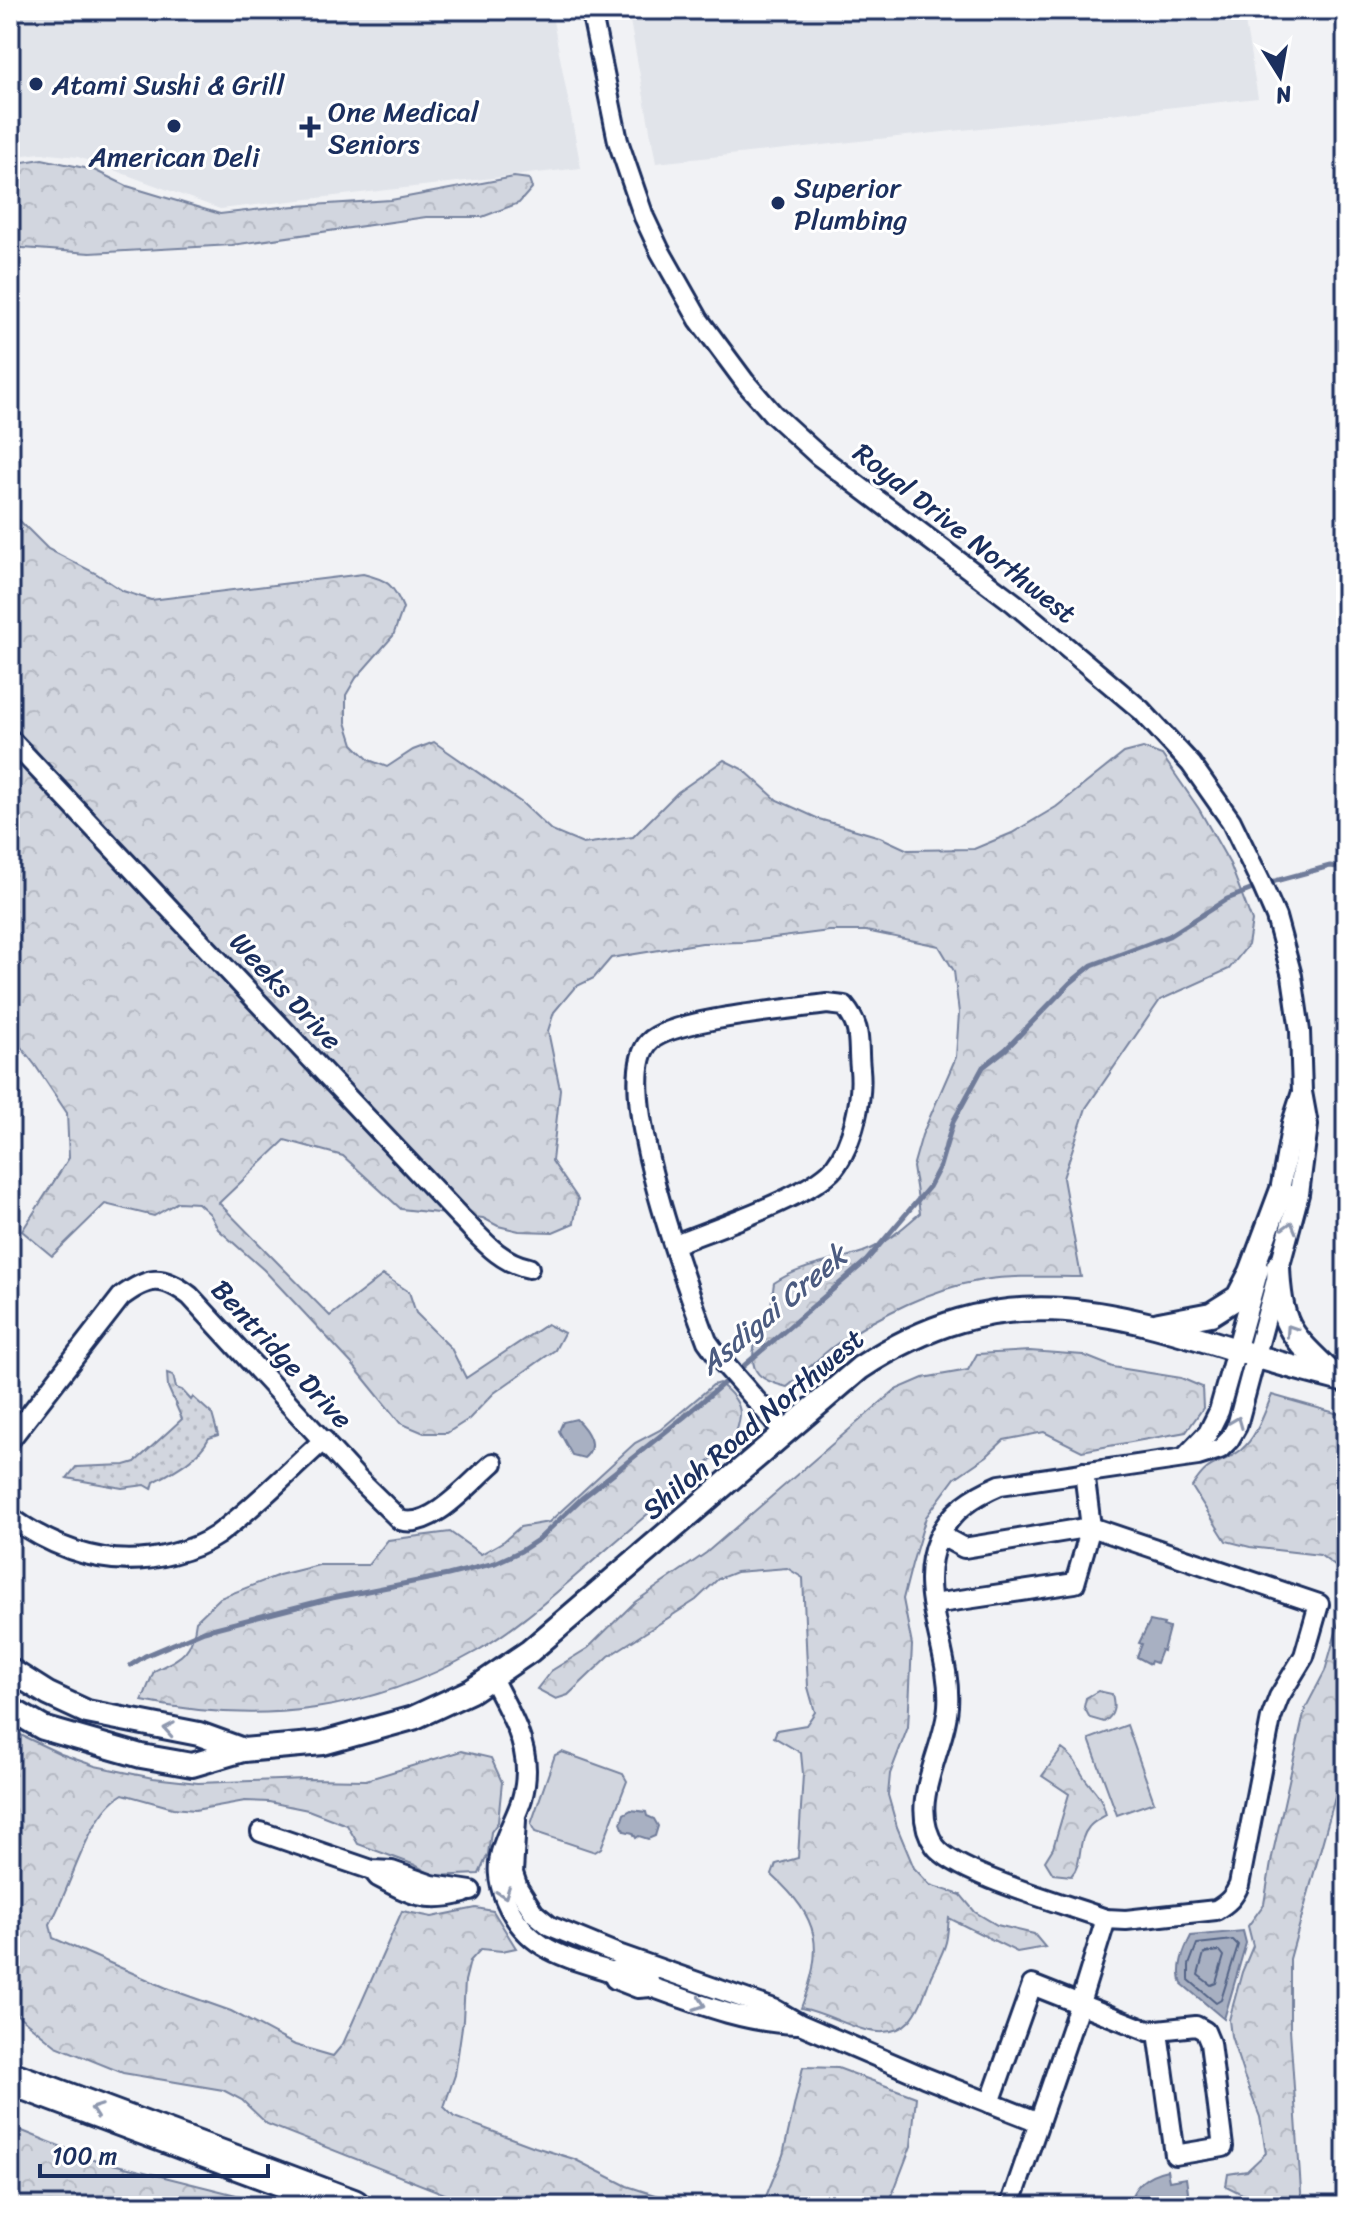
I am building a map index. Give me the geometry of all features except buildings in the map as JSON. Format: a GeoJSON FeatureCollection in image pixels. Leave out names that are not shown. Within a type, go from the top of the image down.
{"type":"FeatureCollection","features":[{"type":"Feature","properties":{"kind":"highway"},"geometry":{"type":"LineString","coordinates":[[12,2079],[353,2206]]}},
{"type":"Feature","properties":{"kind":"street","name":"Royal Drive Northwest"},"geometry":{"type":"LineString","coordinates":[[591,10],[618,141],[644,217],[699,320],[745,382],[773,414],[819,456],[1014,603],[1141,710],[1191,764],[1242,840],[1276,917],[1292,976],[1300,1031],[1302,1092],[1308,1125],[1299,1194],[1278,1266],[1246,1354]]}},
{"type":"Feature","properties":{"kind":"street","name":"Weeks Drive"},"geometry":{"type":"LineString","coordinates":[[10,739],[498,1256],[512,1265],[529,1268]]}},
{"type":"Feature","properties":{"kind":"street"},"geometry":{"type":"LineString","coordinates":[[675,1244],[811,1187],[834,1168],[845,1148],[857,1112],[861,1087],[858,1030],[855,1018],[844,1006],[827,1004],[675,1027],[649,1041],[638,1064],[646,1153],[675,1244],[707,1341],[783,1431]]}},
{"type":"Feature","properties":{"kind":"street","name":"Royal Drive Northwest"},"geometry":{"type":"LineString","coordinates":[[1246,1354],[1281,1192],[1292,1123],[1302,1092]]}},
{"type":"Feature","properties":{"kind":"street"},"geometry":{"type":"LineString","coordinates":[[1150,1325],[1211,1314],[1238,1297],[1251,1272],[1281,1192]]}},
{"type":"Feature","properties":{"kind":"street"},"geometry":{"type":"LineString","coordinates":[[1278,1266],[1279,1302],[1284,1319],[1294,1335],[1341,1380]]}},
{"type":"Feature","properties":{"kind":"street","name":"Bentridge Drive"},"geometry":{"type":"LineString","coordinates":[[10,1440],[121,1297],[138,1285],[153,1280],[174,1283],[190,1296],[393,1515],[409,1523],[430,1517],[493,1463]]}},
{"type":"Feature","properties":{"kind":"street","name":"Shiloh Road Northwest"},"geometry":{"type":"LineString","coordinates":[[10,1709],[43,1728],[141,1756],[192,1765],[243,1750],[296,1746],[357,1735],[436,1709],[492,1678],[586,1604],[839,1384],[884,1352],[933,1329],[966,1318],[1001,1311],[1069,1309],[1107,1314],[1341,1380]]}},
{"type":"Feature","properties":{"kind":"street"},"geometry":{"type":"LineString","coordinates":[[940,1535],[964,1548],[1091,1527],[1319,1604],[1304,1656],[1279,1697],[1271,1718],[1239,1885],[1234,1896],[1216,1910],[1126,1920],[1106,1919],[964,1869],[941,1854],[932,1842],[923,1814],[924,1797],[942,1742],[948,1705],[948,1686],[933,1604],[932,1559],[940,1535],[951,1516],[982,1493],[1000,1485],[1210,1453],[1229,1440],[1239,1419],[1246,1354]]}},
{"type":"Feature","properties":{"kind":"street"},"geometry":{"type":"LineString","coordinates":[[10,1517],[32,1532],[82,1555],[127,1561],[162,1557],[191,1549],[216,1536],[324,1440]]}},
{"type":"Feature","properties":{"kind":"street"},"geometry":{"type":"LineString","coordinates":[[933,1604],[1075,1583],[1091,1527],[1084,1472]]}},
{"type":"Feature","properties":{"kind":"street","name":"Shiloh Road Northwest"},"geometry":{"type":"LineString","coordinates":[[10,1670],[48,1694],[87,1712],[199,1734],[243,1750]]}},
{"type":"Feature","properties":{"kind":"street"},"geometry":{"type":"LineString","coordinates":[[492,1678],[519,1734],[523,1751],[525,1782],[516,1820],[513,1873],[518,1888],[534,1913],[550,1926],[618,1954],[774,2009],[800,2024],[1039,2122]]}},
{"type":"Feature","properties":{"kind":"street"},"geometry":{"type":"LineString","coordinates":[[516,1820],[503,1845],[497,1868],[501,1889],[518,1923],[532,1940],[551,1951],[612,1972],[620,1968],[648,1978],[651,1987],[709,2007],[768,2023],[800,2024]]}},
{"type":"Feature","properties":{"kind":"street"},"geometry":{"type":"LineString","coordinates":[[261,1832],[372,1870]]}},
{"type":"Feature","properties":{"kind":"street"},"geometry":{"type":"LineString","coordinates":[[1010,2206],[1106,1919]]}},
{"type":"Feature","properties":{"kind":"street"},"geometry":{"type":"LineString","coordinates":[[990,2103],[1032,1985],[1148,2031],[1196,2026],[1205,2031],[1210,2043],[1223,2147],[1175,2155],[1158,2032]]}},
{"type":"Feature","properties":{"kind":"shaded area"},"geometry":{"type":"Polygon","coordinates":[[[10,10],[551,10],[581,168],[220,209],[78,157],[40,153],[10,157],[10,10]]]}},
{"type":"Feature","properties":{"kind":"shaded area"},"geometry":{"type":"Polygon","coordinates":[[[628,10],[1243,10],[1258,98],[656,163],[628,10]]]}},
{"type":"Feature","properties":{"kind":"green space"},"geometry":{"type":"Polygon","coordinates":[[[42,159],[94,170],[127,186],[220,214],[391,200],[514,177],[529,179],[532,188],[519,203],[482,217],[426,217],[232,245],[90,253],[10,247],[10,164],[42,159]]]}},
{"type":"Feature","properties":{"kind":"green space"},"geometry":{"type":"Polygon","coordinates":[[[10,511],[48,549],[123,591],[151,600],[363,574],[384,581],[393,588],[403,608],[393,636],[356,678],[346,695],[346,722],[353,744],[369,760],[387,767],[413,750],[434,742],[522,803],[552,831],[583,844],[633,837],[678,792],[724,760],[744,770],[777,800],[819,819],[880,837],[908,850],[974,849],[1012,833],[1056,807],[1124,753],[1143,748],[1162,755],[1199,809],[1230,864],[1252,921],[1248,945],[1229,969],[1160,1000],[1086,1108],[1063,1178],[1081,1277],[995,1278],[926,1296],[871,1322],[838,1343],[787,1387],[770,1382],[755,1369],[755,1344],[769,1317],[774,1283],[806,1268],[871,1249],[893,1236],[920,1213],[913,1167],[922,1135],[956,1057],[959,1013],[954,971],[939,946],[866,931],[829,931],[743,942],[702,943],[611,958],[594,978],[575,987],[554,1012],[548,1031],[560,1089],[552,1161],[578,1199],[574,1223],[553,1232],[519,1231],[498,1226],[483,1218],[401,1209],[343,1156],[285,1140],[219,1203],[330,1316],[383,1275],[409,1292],[416,1313],[451,1348],[466,1378],[547,1324],[564,1333],[555,1350],[494,1393],[469,1419],[447,1433],[424,1433],[400,1423],[353,1365],[264,1270],[218,1229],[210,1214],[198,1203],[178,1202],[154,1216],[105,1204],[52,1256],[22,1231],[69,1158],[67,1113],[10,1033],[10,511]]]}},
{"type":"Feature","properties":{"kind":"green space"},"geometry":{"type":"Polygon","coordinates":[[[1030,1351],[1083,1355],[1113,1367],[1181,1378],[1202,1387],[1203,1408],[1186,1432],[1082,1451],[1044,1432],[1004,1440],[955,1478],[926,1517],[903,1599],[912,1645],[908,1727],[890,1774],[888,1795],[914,1868],[930,1885],[961,1895],[975,1912],[997,1925],[1034,1934],[1045,1947],[1017,1952],[949,1918],[943,1951],[917,2011],[902,2027],[893,2031],[865,2030],[801,2008],[813,1968],[814,1936],[800,1906],[772,1875],[776,1864],[798,1858],[803,1774],[801,1753],[774,1737],[777,1730],[806,1725],[815,1712],[808,1687],[803,1578],[787,1568],[736,1572],[718,1579],[696,1600],[609,1656],[568,1695],[556,1699],[537,1689],[551,1671],[588,1648],[635,1602],[706,1553],[895,1390],[923,1378],[968,1370],[977,1354],[1030,1351]]]}},
{"type":"Feature","properties":{"kind":"green space"},"geometry":{"type":"Polygon","coordinates":[[[167,1373],[173,1375],[176,1388],[191,1400],[193,1397],[212,1414],[218,1435],[209,1438],[199,1452],[185,1463],[154,1482],[152,1489],[145,1485],[122,1488],[67,1478],[76,1467],[135,1462],[182,1419],[168,1387],[167,1373]]]}},
{"type":"Feature","properties":{"kind":"green space"},"geometry":{"type":"Polygon","coordinates":[[[719,1383],[733,1397],[740,1410],[739,1425],[731,1443],[536,1609],[477,1651],[437,1672],[396,1688],[314,1708],[230,1712],[186,1709],[142,1701],[154,1671],[184,1653],[192,1641],[196,1621],[220,1598],[279,1575],[319,1565],[368,1565],[388,1540],[450,1532],[481,1554],[504,1541],[520,1527],[549,1522],[635,1443],[660,1430],[719,1383]]]}},
{"type":"Feature","properties":{"kind":"green space"},"geometry":{"type":"Polygon","coordinates":[[[1272,1395],[1346,1416],[1346,1596],[1339,1569],[1320,1555],[1226,1541],[1192,1487],[1204,1471],[1247,1445],[1272,1395]]]}},
{"type":"Feature","properties":{"kind":"green space"},"geometry":{"type":"Polygon","coordinates":[[[1346,1597],[1346,1758],[1290,1959],[1290,2029],[1302,2206],[1275,2206],[1274,2200],[1242,2194],[1226,2186],[1228,2174],[1247,2171],[1266,2153],[1260,2117],[1231,2036],[1229,2020],[1242,1972],[1253,1946],[1248,1926],[1264,1904],[1305,1709],[1325,1671],[1346,1597]]]}},
{"type":"Feature","properties":{"kind":"green space"},"geometry":{"type":"Polygon","coordinates":[[[1098,1691],[1112,1694],[1113,1698],[1112,1713],[1104,1722],[1090,1718],[1084,1707],[1086,1698],[1098,1691]]]}},
{"type":"Feature","properties":{"kind":"green space"},"geometry":{"type":"Polygon","coordinates":[[[1127,1725],[1154,1802],[1117,1815],[1089,1739],[1127,1725]]]}},
{"type":"Feature","properties":{"kind":"green space"},"geometry":{"type":"Polygon","coordinates":[[[10,1730],[95,1766],[198,1783],[366,1780],[461,1751],[491,1758],[502,1782],[498,1822],[491,1832],[488,1854],[479,1874],[434,1876],[415,1865],[358,1844],[347,1825],[308,1810],[269,1802],[245,1801],[195,1810],[173,1808],[123,1794],[110,1804],[100,1818],[81,1853],[50,1924],[53,1938],[169,1989],[231,2011],[295,2045],[333,2056],[343,2044],[402,1911],[432,1917],[476,1908],[493,1911],[516,1948],[502,1951],[481,1949],[470,1961],[455,2075],[444,2107],[454,2117],[574,2159],[627,2186],[689,2206],[475,2206],[267,2124],[242,2100],[223,2090],[123,2073],[56,2046],[10,2009],[10,1730]]]}},
{"type":"Feature","properties":{"kind":"green space"},"geometry":{"type":"Polygon","coordinates":[[[1062,1749],[1074,1760],[1099,1796],[1106,1815],[1085,1833],[1071,1876],[1053,1874],[1045,1861],[1053,1848],[1069,1794],[1042,1776],[1062,1749]]]}},
{"type":"Feature","properties":{"kind":"green space"},"geometry":{"type":"Polygon","coordinates":[[[562,1752],[623,1774],[627,1781],[601,1848],[595,1852],[535,1832],[531,1824],[555,1755],[562,1752]]]}},
{"type":"Feature","properties":{"kind":"green space"},"geometry":{"type":"Polygon","coordinates":[[[803,2067],[838,2068],[916,2097],[911,2146],[888,2206],[762,2206],[783,2155],[803,2067]]]}},
{"type":"Feature","properties":{"kind":"green space"},"geometry":{"type":"Polygon","coordinates":[[[10,2126],[89,2158],[252,2199],[267,2206],[10,2206],[10,2126]]]}},
{"type":"Feature","properties":{"kind":"water"},"geometry":{"type":"Polygon","coordinates":[[[576,1419],[591,1443],[584,1458],[572,1455],[559,1431],[563,1422],[576,1419]]]}},
{"type":"Feature","properties":{"kind":"water"},"geometry":{"type":"Polygon","coordinates":[[[1150,1621],[1169,1628],[1163,1651],[1156,1663],[1151,1661],[1150,1664],[1137,1657],[1142,1644],[1139,1643],[1150,1621]]]}},
{"type":"Feature","properties":{"kind":"water"},"geometry":{"type":"Polygon","coordinates":[[[631,1810],[646,1812],[654,1819],[658,1826],[655,1836],[636,1838],[633,1833],[624,1831],[621,1823],[624,1814],[631,1810]]]}},
{"type":"Feature","properties":{"kind":"water"},"geometry":{"type":"Polygon","coordinates":[[[1243,1931],[1246,1943],[1224,2019],[1182,1984],[1182,1959],[1191,1936],[1243,1931]]]}},
{"type":"Feature","properties":{"kind":"water"},"geometry":{"type":"Polygon","coordinates":[[[1167,2170],[1169,2181],[1186,2178],[1190,2206],[1127,2206],[1142,2182],[1167,2170]]]}},
{"type":"Feature","properties":{"kind":"waterway","name":"Asdigai Creek"},"geometry":{"type":"LineString","coordinates":[[1268,883],[1330,866],[1346,868]]}},
{"type":"Feature","properties":{"kind":"waterway","name":"Asdigai Creek"},"geometry":{"type":"LineString","coordinates":[[131,1665],[204,1631],[332,1598],[495,1563],[539,1539],[581,1499],[684,1417],[866,1261],[929,1187],[940,1166],[953,1122],[983,1067],[1006,1049],[1070,983],[1092,965],[1169,936],[1227,899],[1258,887]]}},
{"type":"Feature","properties":{"kind":"place","name":"Atami Sushi & Grill"},"geometry":{"type":"Point","coordinates":[36,84]}},
{"type":"Feature","properties":{"kind":"place","name":"American Deli"},"geometry":{"type":"Point","coordinates":[174,126]}},
{"type":"Feature","properties":{"kind":"place","name":"One Medical Seniors"},"geometry":{"type":"Point","coordinates":[310,127]}},
{"type":"Feature","properties":{"kind":"place","name":"Superior Plumbing"},"geometry":{"type":"Point","coordinates":[778,203]}}]}
